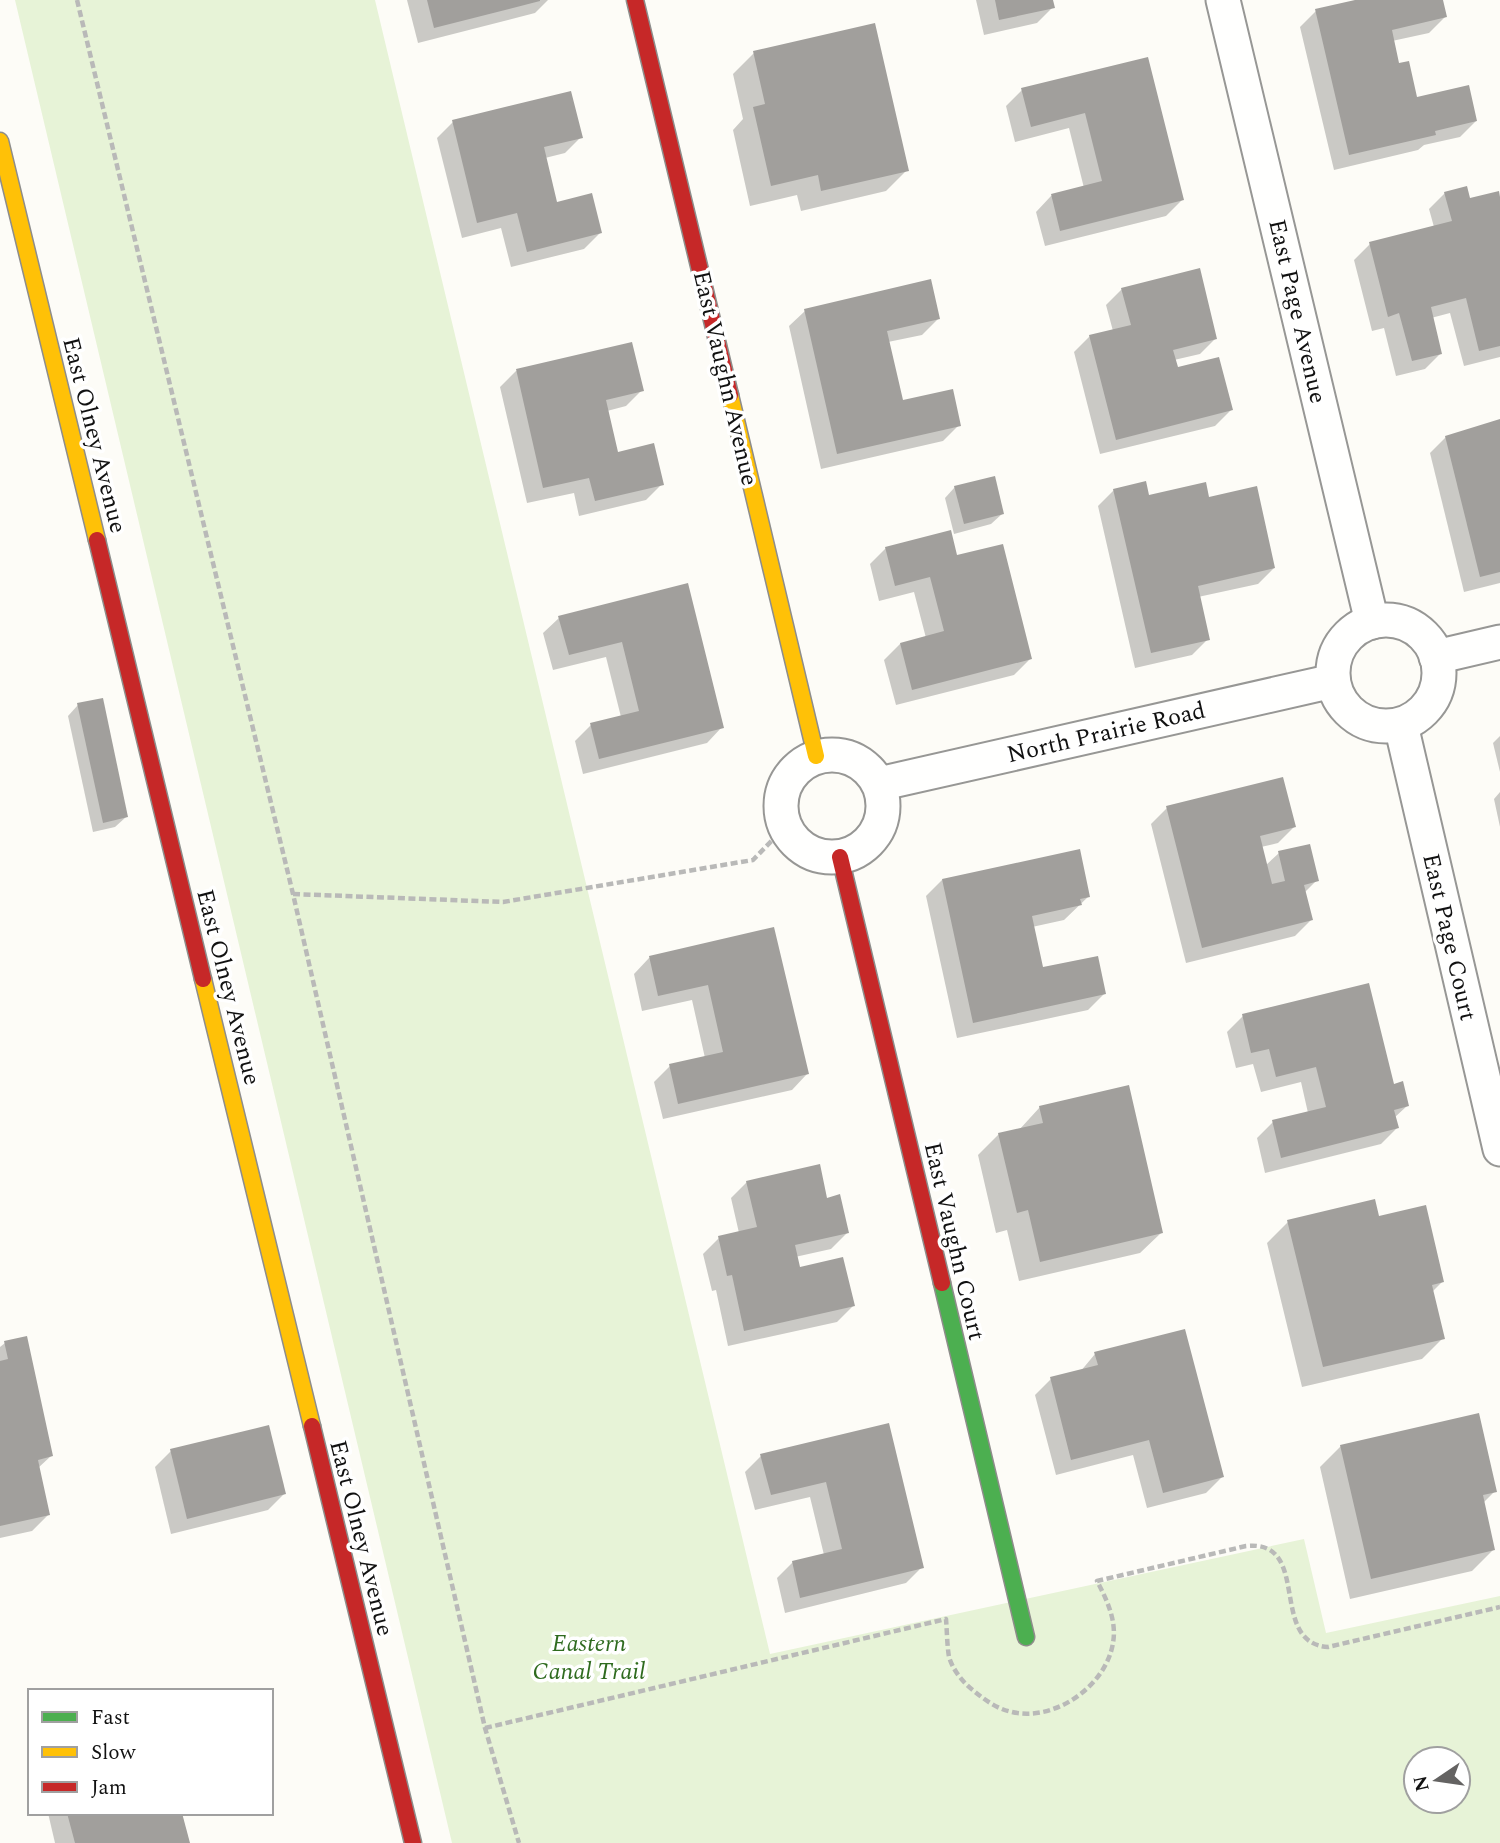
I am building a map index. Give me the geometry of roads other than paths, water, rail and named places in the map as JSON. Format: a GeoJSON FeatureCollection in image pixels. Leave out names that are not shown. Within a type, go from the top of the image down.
{"type":"FeatureCollection","features":[{"type":"Feature","properties":{"kind":"street","name":"East Vaughn Avenue"},"geometry":{"type":"LineString","coordinates":[[635,0],[816,757]]}},
{"type":"Feature","properties":{"kind":"street","name":"East Page Avenue"},"geometry":{"type":"LineString","coordinates":[[1223,0],[1372,622]]}},
{"type":"Feature","properties":{"kind":"street","name":"East Olney Avenue"},"geometry":{"type":"LineString","coordinates":[[0,141],[413,1843]]}},
{"type":"Feature","properties":{"kind":"street"},"geometry":{"type":"LineString","coordinates":[[1389,620],[1404,623],[1429,643],[1436,657],[1439,674],[1436,691],[1428,706],[1416,718],[1401,725],[1386,727],[1357,719],[1345,709],[1333,681],[1333,665],[1346,638],[1372,622],[1389,620]]}},
{"type":"Feature","properties":{"kind":"street"},"geometry":{"type":"LineString","coordinates":[[1436,657],[1500,642]]}},
{"type":"Feature","properties":{"kind":"street","name":"North Prairie Road"},"geometry":{"type":"LineString","coordinates":[[879,784],[1333,681]]}},
{"type":"Feature","properties":{"kind":"street","name":"East Page Court"},"geometry":{"type":"LineString","coordinates":[[1401,725],[1500,1149]]}},
{"type":"Feature","properties":{"kind":"street"},"geometry":{"type":"LineString","coordinates":[[840,754],[852,758],[873,773],[879,784],[884,799],[878,830],[862,848],[840,857],[824,857],[808,851],[795,841],[785,827],[781,810],[789,777],[800,765],[816,757],[840,754]]}},
{"type":"Feature","properties":{"kind":"street","name":"East Vaughn Court"},"geometry":{"type":"LineString","coordinates":[[840,857],[1026,1637]]}},
{"type":"Feature","properties":{"kind":"park label","name":"Eastern Canal Trail"},"geometry":{"type":"Point","coordinates":[589,1657]}}]}
